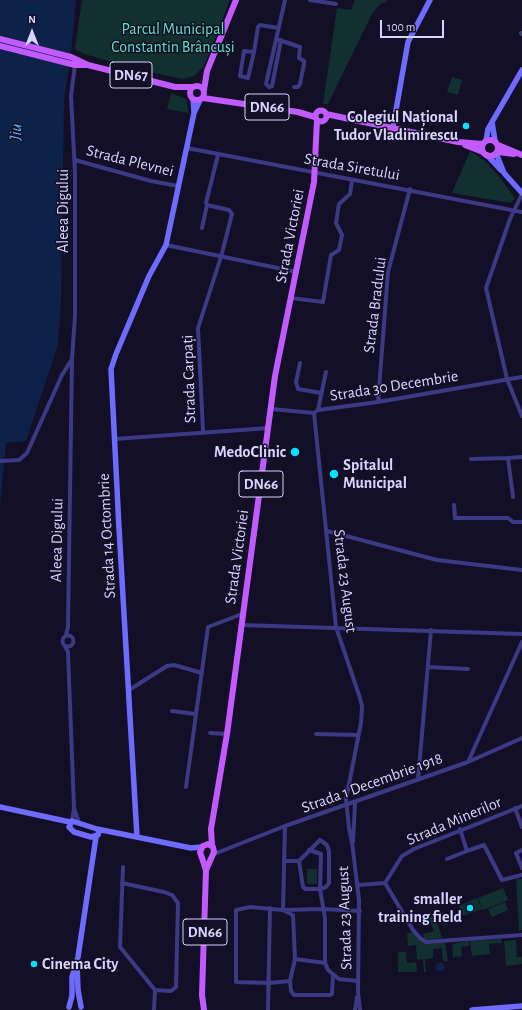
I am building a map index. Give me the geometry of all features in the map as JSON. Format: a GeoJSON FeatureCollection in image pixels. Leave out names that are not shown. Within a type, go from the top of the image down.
{"type":"FeatureCollection","features":[{"type":"Feature","properties":{"kind":"main road"},"geometry":{"type":"LineString","coordinates":[[203,95],[207,71],[236,0]]}},
{"type":"Feature","properties":{"kind":"main road","name":"DN67"},"geometry":{"type":"LineString","coordinates":[[0,39],[72,62]]}},
{"type":"Feature","properties":{"kind":"main road","name":"DN67"},"geometry":{"type":"LineString","coordinates":[[0,46],[88,65],[175,87],[195,87]]}},
{"type":"Feature","properties":{"kind":"main road"},"geometry":{"type":"LineString","coordinates":[[191,97],[195,87],[207,71]]}},
{"type":"Feature","properties":{"kind":"main road","name":"DN67"},"geometry":{"type":"LineString","coordinates":[[175,87],[191,97]]}},
{"type":"Feature","properties":{"kind":"main road"},"geometry":{"type":"LineString","coordinates":[[195,87],[203,95]]}},
{"type":"Feature","properties":{"kind":"main road"},"geometry":{"type":"LineString","coordinates":[[191,97],[203,95]]}},
{"type":"Feature","properties":{"kind":"main road","name":"DN66"},"geometry":{"type":"LineString","coordinates":[[203,95],[298,112],[321,118]]}},
{"type":"Feature","properties":{"kind":"main road"},"geometry":{"type":"LineString","coordinates":[[323,110],[321,118],[318,111],[323,110]]}},
{"type":"Feature","properties":{"kind":"main road","name":"DN66"},"geometry":{"type":"LineString","coordinates":[[298,112],[318,111]]}},
{"type":"Feature","properties":{"kind":"main road"},"geometry":{"type":"LineString","coordinates":[[321,118],[335,117],[393,127],[458,142],[492,156],[497,148]]}},
{"type":"Feature","properties":{"kind":"main road","name":"Strada Victoriei"},"geometry":{"type":"LineString","coordinates":[[204,1010],[202,995],[206,870],[212,850],[211,836],[227,734],[242,614],[277,368],[311,201],[317,140],[321,118]]}},
{"type":"Feature","properties":{"kind":"main road"},"geometry":{"type":"LineString","coordinates":[[458,142],[484,143],[490,140],[497,148],[522,154]]}},
{"type":"Feature","properties":{"kind":"main road"},"geometry":{"type":"LineString","coordinates":[[484,143],[485,153]]}},
{"type":"Feature","properties":{"kind":"main road"},"geometry":{"type":"LineString","coordinates":[[201,853],[212,850]]}},
{"type":"Feature","properties":{"kind":"main road"},"geometry":{"type":"LineString","coordinates":[[201,853],[212,850]]}},
{"type":"Feature","properties":{"kind":"main road","name":"Strada Victoriei"},"geometry":{"type":"LineString","coordinates":[[201,853],[206,870]]}},
{"type":"Feature","properties":{"kind":"main road","name":"Strada Victoriei"},"geometry":{"type":"LineString","coordinates":[[199,1010],[202,995]]}},
{"type":"Feature","properties":{"kind":"street"},"geometry":{"type":"LineString","coordinates":[[281,40],[272,86],[269,87],[266,84],[275,38],[285,0]]}},
{"type":"Feature","properties":{"kind":"street"},"geometry":{"type":"LineString","coordinates":[[310,0],[336,4]]}},
{"type":"Feature","properties":{"kind":"street"},"geometry":{"type":"LineString","coordinates":[[393,127],[407,46],[430,0]]}},
{"type":"Feature","properties":{"kind":"street"},"geometry":{"type":"LineString","coordinates":[[254,52],[244,51],[240,76],[248,78],[254,52],[260,25],[278,28]]}},
{"type":"Feature","properties":{"kind":"street"},"geometry":{"type":"LineString","coordinates":[[275,38],[300,47],[299,58],[304,61],[304,64],[300,84],[298,87],[294,87]]}},
{"type":"Feature","properties":{"kind":"street","name":"Aleea Digului"},"geometry":{"type":"LineString","coordinates":[[66,636],[68,626],[72,358],[75,316],[75,160],[71,96],[72,62]]}},
{"type":"Feature","properties":{"kind":"street"},"geometry":{"type":"LineString","coordinates":[[484,143],[486,132],[522,70]]}},
{"type":"Feature","properties":{"kind":"street"},"geometry":{"type":"LineString","coordinates":[[194,113],[203,95]]}},
{"type":"Feature","properties":{"kind":"street"},"geometry":{"type":"LineString","coordinates":[[191,97],[194,113]]}},
{"type":"Feature","properties":{"kind":"street","name":"Strada 14 Octombrie"},"geometry":{"type":"LineString","coordinates":[[137,837],[111,375],[112,363],[149,276],[166,245],[194,113]]}},
{"type":"Feature","properties":{"kind":"street"},"geometry":{"type":"LineString","coordinates":[[492,122],[504,173]]}},
{"type":"Feature","properties":{"kind":"street","name":"Strada Siretului"},"geometry":{"type":"LineString","coordinates":[[187,148],[352,180],[410,189],[522,212]]}},
{"type":"Feature","properties":{"kind":"street"},"geometry":{"type":"LineString","coordinates":[[485,153],[522,193],[513,210],[486,288],[507,379],[522,416]]}},
{"type":"Feature","properties":{"kind":"street"},"geometry":{"type":"LineString","coordinates":[[202,228],[208,205],[206,200],[218,155]]}},
{"type":"Feature","properties":{"kind":"street","name":"Strada Plevnei"},"geometry":{"type":"LineString","coordinates":[[75,160],[151,181],[178,186]]}},
{"type":"Feature","properties":{"kind":"street"},"geometry":{"type":"LineString","coordinates":[[292,298],[322,302],[332,255],[339,250],[342,235],[336,224],[338,204],[350,194],[352,180]]}},
{"type":"Feature","properties":{"kind":"street","name":"Strada Bradului"},"geometry":{"type":"LineString","coordinates":[[378,402],[388,272],[410,189]]}},
{"type":"Feature","properties":{"kind":"street","name":"Strada Carpați"},"geometry":{"type":"LineString","coordinates":[[203,431],[198,334],[221,258],[232,214],[229,210],[208,205]]}},
{"type":"Feature","properties":{"kind":"street"},"geometry":{"type":"LineString","coordinates":[[166,245],[221,258],[297,272]]}},
{"type":"Feature","properties":{"kind":"street","name":"Aleea Digului"},"geometry":{"type":"LineString","coordinates":[[0,461],[6,462],[23,458],[27,453],[62,375],[72,358]]}},
{"type":"Feature","properties":{"kind":"street"},"geometry":{"type":"LineString","coordinates":[[300,363],[296,382],[298,389],[322,393]]}},
{"type":"Feature","properties":{"kind":"street"},"geometry":{"type":"LineString","coordinates":[[318,410],[326,372]]}},
{"type":"Feature","properties":{"kind":"street","name":"Strada 30 Decembrie"},"geometry":{"type":"LineString","coordinates":[[271,409],[314,414],[318,410],[378,402],[522,377]]}},
{"type":"Feature","properties":{"kind":"street","name":"Strada 23 August"},"geometry":{"type":"LineString","coordinates":[[314,414],[336,627],[361,701],[358,735],[346,805],[358,885],[360,911],[358,981],[360,1010]]}},
{"type":"Feature","properties":{"kind":"street"},"geometry":{"type":"LineString","coordinates":[[114,439],[203,431],[268,428]]}},
{"type":"Feature","properties":{"kind":"street"},"geometry":{"type":"LineString","coordinates":[[471,459],[522,457]]}},
{"type":"Feature","properties":{"kind":"street"},"geometry":{"type":"LineString","coordinates":[[508,458],[513,498]]}},
{"type":"Feature","properties":{"kind":"street"},"geometry":{"type":"LineString","coordinates":[[454,505],[455,518],[508,518],[514,522],[522,522]]}},
{"type":"Feature","properties":{"kind":"street"},"geometry":{"type":"LineString","coordinates":[[327,531],[437,560],[522,570]]}},
{"type":"Feature","properties":{"kind":"street"},"geometry":{"type":"LineString","coordinates":[[186,787],[208,627],[242,614]]}},
{"type":"Feature","properties":{"kind":"street"},"geometry":{"type":"LineString","coordinates":[[241,624],[522,634]]}},
{"type":"Feature","properties":{"kind":"street","name":"Aleea Digului"},"geometry":{"type":"LineString","coordinates":[[68,626],[72,636]]}},
{"type":"Feature","properties":{"kind":"street"},"geometry":{"type":"LineString","coordinates":[[418,780],[431,630]]}},
{"type":"Feature","properties":{"kind":"street"},"geometry":{"type":"LineString","coordinates":[[68,652],[73,644],[74,638],[72,636],[66,636],[62,640],[68,652],[74,808],[71,822],[68,825],[69,828]]}},
{"type":"Feature","properties":{"kind":"street"},"geometry":{"type":"LineString","coordinates":[[468,762],[522,642]]}},
{"type":"Feature","properties":{"kind":"street"},"geometry":{"type":"LineString","coordinates":[[65,646],[71,646],[73,644]]}},
{"type":"Feature","properties":{"kind":"street"},"geometry":{"type":"LineString","coordinates":[[129,690],[167,666],[174,666],[202,673]]}},
{"type":"Feature","properties":{"kind":"street"},"geometry":{"type":"LineString","coordinates":[[428,667],[468,669]]}},
{"type":"Feature","properties":{"kind":"street"},"geometry":{"type":"LineString","coordinates":[[172,711],[195,714]]}},
{"type":"Feature","properties":{"kind":"street"},"geometry":{"type":"LineString","coordinates":[[210,733],[227,734]]}},
{"type":"Feature","properties":{"kind":"street"},"geometry":{"type":"LineString","coordinates":[[316,734],[358,735]]}},
{"type":"Feature","properties":{"kind":"street","name":"Strada 1 Decembrie 1918"},"geometry":{"type":"LineString","coordinates":[[212,850],[229,848],[285,826],[468,762],[522,738]]}},
{"type":"Feature","properties":{"kind":"street","name":"Strada 23 August"},"geometry":{"type":"LineString","coordinates":[[352,842],[354,803]]}},
{"type":"Feature","properties":{"kind":"street","name":"Strada Minerilor"},"geometry":{"type":"LineString","coordinates":[[385,883],[402,856],[420,846],[460,829],[522,806]]}},
{"type":"Feature","properties":{"kind":"street"},"geometry":{"type":"LineString","coordinates":[[0,807],[55,820],[79,823],[97,833]]}},
{"type":"Feature","properties":{"kind":"street"},"geometry":{"type":"LineString","coordinates":[[74,808],[79,823]]}},
{"type":"Feature","properties":{"kind":"street"},"geometry":{"type":"LineString","coordinates":[[515,808],[522,827]]}},
{"type":"Feature","properties":{"kind":"street"},"geometry":{"type":"LineString","coordinates":[[55,820],[87,836],[91,840],[95,849]]}},
{"type":"Feature","properties":{"kind":"street"},"geometry":{"type":"LineString","coordinates":[[283,910],[285,826]]}},
{"type":"Feature","properties":{"kind":"street"},"geometry":{"type":"LineString","coordinates":[[460,829],[467,851]]}},
{"type":"Feature","properties":{"kind":"street"},"geometry":{"type":"LineString","coordinates":[[87,836],[97,833],[112,832],[191,848],[201,853]]}},
{"type":"Feature","properties":{"kind":"street"},"geometry":{"type":"LineString","coordinates":[[68,1008],[72,996],[72,977],[77,961],[97,833]]}},
{"type":"Feature","properties":{"kind":"street"},"geometry":{"type":"LineString","coordinates":[[320,840],[328,848],[329,883],[326,887],[320,889],[306,889],[303,887],[300,861],[309,850],[320,840]]}},
{"type":"Feature","properties":{"kind":"street"},"geometry":{"type":"LineString","coordinates":[[447,859],[484,845],[502,880],[522,876]]}},
{"type":"Feature","properties":{"kind":"street"},"geometry":{"type":"LineString","coordinates":[[309,850],[321,854],[320,889],[326,925],[325,963],[333,975],[342,980],[358,981]]}},
{"type":"Feature","properties":{"kind":"street"},"geometry":{"type":"LineString","coordinates":[[522,850],[516,853],[522,868]]}},
{"type":"Feature","properties":{"kind":"street"},"geometry":{"type":"LineString","coordinates":[[284,861],[300,861]]}},
{"type":"Feature","properties":{"kind":"street"},"geometry":{"type":"LineString","coordinates":[[123,867],[121,950],[155,990],[154,1010]]}},
{"type":"Feature","properties":{"kind":"street"},"geometry":{"type":"LineString","coordinates":[[122,883],[172,895],[178,903],[176,987],[171,991],[155,990]]}},
{"type":"Feature","properties":{"kind":"street"},"geometry":{"type":"LineString","coordinates":[[358,885],[385,883],[413,930],[426,942],[522,935]]}},
{"type":"Feature","properties":{"kind":"street"},"geometry":{"type":"LineString","coordinates":[[290,981],[269,983],[236,982],[235,912],[239,908],[360,911]]}},
{"type":"Feature","properties":{"kind":"street"},"geometry":{"type":"LineString","coordinates":[[268,1010],[270,908]]}},
{"type":"Feature","properties":{"kind":"street"},"geometry":{"type":"LineString","coordinates":[[283,910],[293,915],[295,958],[290,981],[291,991],[294,995],[332,994],[333,975]]}},
{"type":"Feature","properties":{"kind":"street"},"geometry":{"type":"LineString","coordinates":[[295,958],[325,963]]}},
{"type":"Feature","properties":{"kind":"street"},"geometry":{"type":"LineString","coordinates":[[77,961],[78,990],[83,1009]]}},
{"type":"Feature","properties":{"kind":"street","name":"Strada 23 August"},"geometry":{"type":"LineString","coordinates":[[355,1010],[358,992]]}},
{"type":"Feature","properties":{"kind":"street"},"geometry":{"type":"LineString","coordinates":[[68,1008],[76,1004],[83,1009]]}},
{"type":"Feature","properties":{"kind":"street"},"geometry":{"type":"LineString","coordinates":[[472,1010],[522,1006]]}},
{"type":"Feature","properties":{"kind":"green space","name":"Parcul Municipal Constantin Brâncuși"},"geometry":{"type":"Polygon","coordinates":[[[82,0],[230,0],[204,66],[194,76],[183,79],[140,70],[84,54],[75,49],[82,0]]]}},
{"type":"Feature","properties":{"kind":"green space"},"geometry":{"type":"Polygon","coordinates":[[[355,0],[387,0],[386,2],[380,4],[372,14],[328,104],[323,104],[337,8],[351,10],[355,0]]]}},
{"type":"Feature","properties":{"kind":"green space"},"geometry":{"type":"Polygon","coordinates":[[[452,77],[462,80],[458,95],[447,92],[452,77]]]}},
{"type":"Feature","properties":{"kind":"green space"},"geometry":{"type":"Polygon","coordinates":[[[171,93],[186,99],[189,113],[167,109],[171,93]]]}},
{"type":"Feature","properties":{"kind":"green space"},"geometry":{"type":"Polygon","coordinates":[[[470,151],[485,161],[498,175],[515,198],[511,203],[452,193],[470,151]]]}},
{"type":"Feature","properties":{"kind":"green space"},"geometry":{"type":"Polygon","coordinates":[[[307,869],[317,869],[317,884],[307,884],[307,869]]]}},
{"type":"Feature","properties":{"kind":"green space"},"geometry":{"type":"Polygon","coordinates":[[[516,879],[522,879],[522,930],[519,931],[516,879]]]}},
{"type":"Feature","properties":{"kind":"green space"},"geometry":{"type":"Polygon","coordinates":[[[503,888],[508,900],[483,910],[478,898],[503,888]]]}},
{"type":"Feature","properties":{"kind":"green space","name":"smaller training field"},"geometry":{"type":"Polygon","coordinates":[[[477,898],[482,909],[463,916],[459,906],[477,898]]]}},
{"type":"Feature","properties":{"kind":"green space"},"geometry":{"type":"Polygon","coordinates":[[[505,902],[508,910],[492,917],[488,909],[505,902]]]}},
{"type":"Feature","properties":{"kind":"green space"},"geometry":{"type":"Polygon","coordinates":[[[435,915],[442,938],[425,940],[423,934],[434,931],[428,918],[435,915]]]}},
{"type":"Feature","properties":{"kind":"green space"},"geometry":{"type":"Polygon","coordinates":[[[412,932],[426,943],[445,943],[448,961],[443,961],[442,948],[433,949],[433,958],[425,959],[426,972],[424,972],[423,959],[417,960],[416,945],[408,946],[407,934],[412,932]]]}},
{"type":"Feature","properties":{"kind":"green space"},"geometry":{"type":"Polygon","coordinates":[[[501,939],[502,943],[489,944],[490,954],[472,956],[470,941],[501,939]]]}},
{"type":"Feature","properties":{"kind":"green space"},"geometry":{"type":"Polygon","coordinates":[[[516,940],[517,957],[522,957],[522,964],[506,966],[504,941],[516,940]]]}},
{"type":"Feature","properties":{"kind":"green space"},"geometry":{"type":"Polygon","coordinates":[[[469,941],[469,946],[461,947],[462,956],[453,957],[452,944],[469,941]]]}},
{"type":"Feature","properties":{"kind":"green space"},"geometry":{"type":"Polygon","coordinates":[[[398,952],[406,952],[407,963],[416,962],[417,972],[398,972],[398,952]]]}},
{"type":"Feature","properties":{"kind":"water","name":"Jiu"},"geometry":{"type":"Polygon","coordinates":[[[0,0],[76,0],[71,53],[64,101],[61,299],[58,345],[26,441],[6,443],[0,508],[0,0]]]}},
{"type":"Feature","properties":{"kind":"water"},"geometry":{"type":"Polygon","coordinates":[[[440,962],[445,967],[440,972],[435,967],[440,962]]]}},
{"type":"Feature","properties":{"kind":"place","name":"Colegiul Național Tudor Vladimirescu"},"geometry":{"type":"Point","coordinates":[466,126]}},
{"type":"Feature","properties":{"kind":"place","name":"MedoClinic"},"geometry":{"type":"Point","coordinates":[295,452]}},
{"type":"Feature","properties":{"kind":"place","name":"Spitalul Municipal"},"geometry":{"type":"Point","coordinates":[334,474]}},
{"type":"Feature","properties":{"kind":"place","name":"smaller training field"},"geometry":{"type":"Point","coordinates":[470,908]}},
{"type":"Feature","properties":{"kind":"place","name":"Cinema City"},"geometry":{"type":"Point","coordinates":[34,964]}}]}
